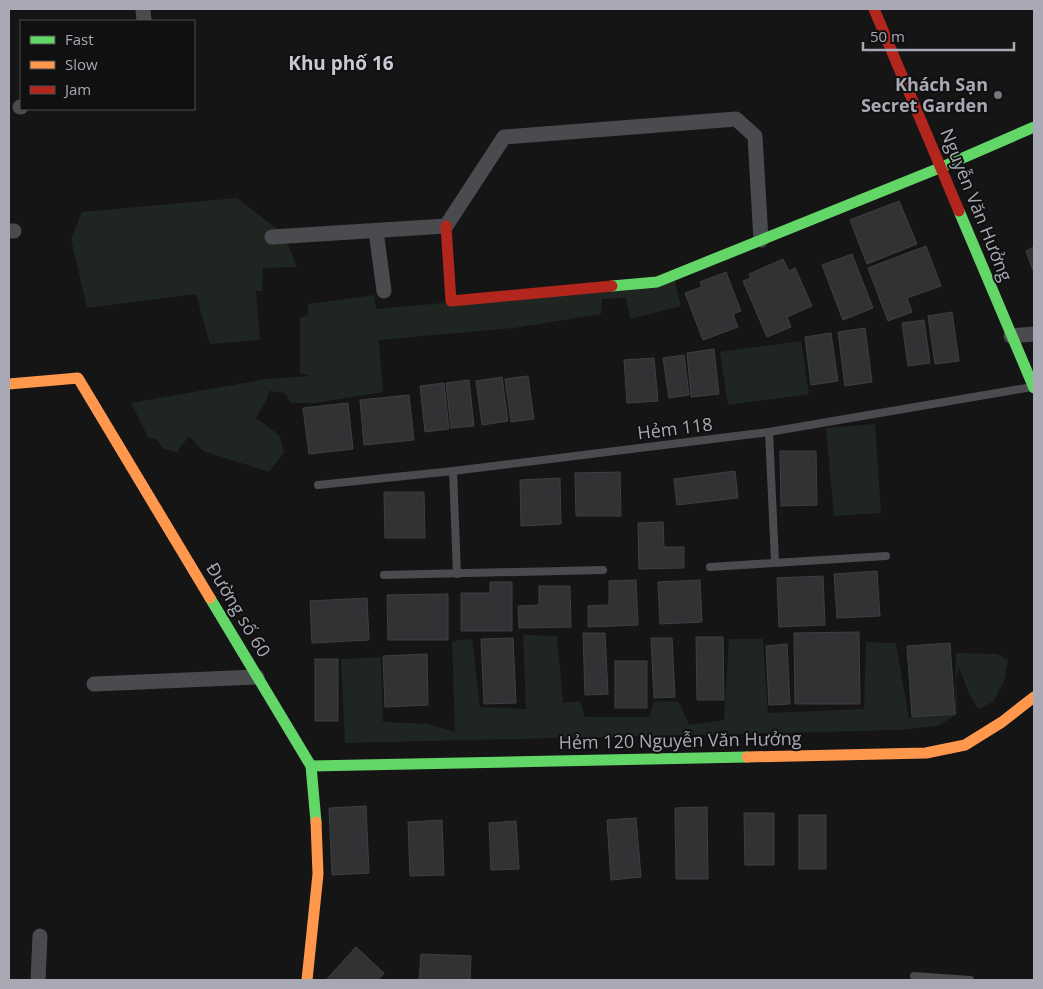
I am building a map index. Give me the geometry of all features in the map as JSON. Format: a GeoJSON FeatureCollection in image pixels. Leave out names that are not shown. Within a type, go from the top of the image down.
{"type":"FeatureCollection","features":[{"type":"Feature","properties":{"kind":"street","name":"Nguyễn Văn Hưởng"},"geometry":{"type":"LineString","coordinates":[[874,9],[1034,387]]}},
{"type":"Feature","properties":{"kind":"street"},"geometry":{"type":"LineString","coordinates":[[761,240],[755,136],[736,119],[504,137],[446,226],[451,301],[657,282],[942,167],[1034,127]]}},
{"type":"Feature","properties":{"kind":"street"},"geometry":{"type":"LineString","coordinates":[[272,237],[446,226]]}},
{"type":"Feature","properties":{"kind":"street"},"geometry":{"type":"LineString","coordinates":[[376,231],[384,291]]}},
{"type":"Feature","properties":{"kind":"street"},"geometry":{"type":"LineString","coordinates":[[1011,336],[1034,334]]}},
{"type":"Feature","properties":{"kind":"street","name":"Đường số 60"},"geometry":{"type":"LineString","coordinates":[[9,384],[78,378],[311,766],[316,813],[318,874],[307,980]]}},
{"type":"Feature","properties":{"kind":"street"},"geometry":{"type":"LineString","coordinates":[[94,684],[257,677]]}},
{"type":"Feature","properties":{"kind":"street","name":"Hẻm 120 Nguyễn Văn Hưởng"},"geometry":{"type":"LineString","coordinates":[[311,766],[926,753],[966,744],[1002,722],[1034,697]]}},
{"type":"Feature","properties":{"kind":"street"},"geometry":{"type":"LineString","coordinates":[[38,980],[40,936]]}},
{"type":"Feature","properties":{"kind":"lane","name":"Hẻm 118"},"geometry":{"type":"LineString","coordinates":[[318,485],[453,471],[769,432],[1034,387]]}},
{"type":"Feature","properties":{"kind":"lane"},"geometry":{"type":"LineString","coordinates":[[769,432],[775,561]]}},
{"type":"Feature","properties":{"kind":"lane"},"geometry":{"type":"LineString","coordinates":[[453,471],[457,574]]}},
{"type":"Feature","properties":{"kind":"lane"},"geometry":{"type":"LineString","coordinates":[[710,566],[886,556]]}},
{"type":"Feature","properties":{"kind":"lane"},"geometry":{"type":"LineString","coordinates":[[384,575],[603,570]]}},
{"type":"Feature","properties":{"kind":"lane"},"geometry":{"type":"LineString","coordinates":[[914,976],[970,980]]}},
{"type":"Feature","properties":{"kind":"shaded area"},"geometry":{"type":"Polygon","coordinates":[[[237,198],[284,234],[297,267],[263,268],[262,291],[256,291],[260,340],[210,344],[196,294],[87,308],[71,239],[82,212],[237,198]]]}},
{"type":"Feature","properties":{"kind":"shaded area"},"geometry":{"type":"Polygon","coordinates":[[[674,278],[681,306],[630,319],[626,298],[602,299],[601,314],[514,328],[379,340],[383,392],[315,403],[291,403],[285,393],[269,391],[267,399],[256,418],[279,435],[284,452],[269,472],[203,451],[189,436],[177,452],[164,449],[155,438],[149,439],[131,403],[267,379],[309,376],[300,373],[300,318],[308,315],[308,304],[374,295],[376,309],[511,297],[674,278]]]}},
{"type":"Feature","properties":{"kind":"shaded area"},"geometry":{"type":"Polygon","coordinates":[[[801,341],[809,394],[728,405],[720,352],[801,341]]]}},
{"type":"Feature","properties":{"kind":"shaded area"},"geometry":{"type":"Polygon","coordinates":[[[875,424],[881,513],[834,516],[826,428],[875,424]]]}},
{"type":"Feature","properties":{"kind":"shaded area"},"geometry":{"type":"Polygon","coordinates":[[[523,635],[557,636],[563,703],[580,701],[585,717],[649,717],[654,701],[679,702],[689,725],[724,720],[729,639],[763,639],[768,713],[864,709],[866,642],[896,643],[909,718],[955,714],[956,653],[997,654],[1008,660],[1004,681],[993,702],[978,709],[969,694],[959,667],[956,679],[957,714],[938,726],[898,730],[345,743],[341,659],[381,657],[383,722],[428,724],[455,732],[452,641],[472,639],[480,707],[526,709],[523,635]]]}},
{"type":"Feature","properties":{"kind":"building"},"geometry":{"type":"Polygon","coordinates":[[[899,201],[917,244],[867,264],[850,220],[899,201]]]}},
{"type":"Feature","properties":{"kind":"building"},"geometry":{"type":"Polygon","coordinates":[[[926,246],[941,286],[907,298],[912,312],[888,321],[868,268],[926,246]]]}},
{"type":"Feature","properties":{"kind":"building"},"geometry":{"type":"Polygon","coordinates":[[[1034,247],[1034,273],[1026,251],[1034,247]]]}},
{"type":"Feature","properties":{"kind":"building"},"geometry":{"type":"Polygon","coordinates":[[[852,254],[873,308],[843,320],[822,265],[852,254]]]}},
{"type":"Feature","properties":{"kind":"building"},"geometry":{"type":"Polygon","coordinates":[[[783,259],[789,271],[795,268],[812,306],[787,317],[791,327],[767,337],[743,281],[751,278],[749,274],[783,259]]]}},
{"type":"Feature","properties":{"kind":"building"},"geometry":{"type":"Polygon","coordinates":[[[726,272],[741,311],[733,314],[738,327],[703,340],[685,293],[702,287],[700,282],[726,272]]]}},
{"type":"Feature","properties":{"kind":"building"},"geometry":{"type":"Polygon","coordinates":[[[952,312],[959,361],[935,364],[928,316],[952,312]]]}},
{"type":"Feature","properties":{"kind":"building"},"geometry":{"type":"Polygon","coordinates":[[[924,320],[930,363],[908,366],[902,323],[924,320]]]}},
{"type":"Feature","properties":{"kind":"building"},"geometry":{"type":"Polygon","coordinates":[[[865,328],[872,382],[845,386],[838,332],[865,328]]]}},
{"type":"Feature","properties":{"kind":"building"},"geometry":{"type":"Polygon","coordinates":[[[831,333],[838,381],[811,385],[805,337],[831,333]]]}},
{"type":"Feature","properties":{"kind":"building"},"geometry":{"type":"Polygon","coordinates":[[[714,349],[719,394],[691,397],[687,353],[714,349]]]}},
{"type":"Feature","properties":{"kind":"building"},"geometry":{"type":"Polygon","coordinates":[[[684,355],[689,395],[669,398],[663,358],[684,355]]]}},
{"type":"Feature","properties":{"kind":"building"},"geometry":{"type":"Polygon","coordinates":[[[654,358],[658,401],[627,403],[624,360],[654,358]]]}},
{"type":"Feature","properties":{"kind":"building"},"geometry":{"type":"Polygon","coordinates":[[[528,376],[534,419],[511,422],[505,379],[528,376]]]}},
{"type":"Feature","properties":{"kind":"building"},"geometry":{"type":"Polygon","coordinates":[[[502,377],[508,421],[482,425],[476,381],[502,377]]]}},
{"type":"Feature","properties":{"kind":"building"},"geometry":{"type":"Polygon","coordinates":[[[469,380],[474,426],[451,428],[446,383],[469,380]]]}},
{"type":"Feature","properties":{"kind":"building"},"geometry":{"type":"Polygon","coordinates":[[[444,383],[449,429],[425,432],[420,386],[444,383]]]}},
{"type":"Feature","properties":{"kind":"building"},"geometry":{"type":"Polygon","coordinates":[[[409,395],[414,440],[364,445],[360,400],[409,395]]]}},
{"type":"Feature","properties":{"kind":"building"},"geometry":{"type":"Polygon","coordinates":[[[348,403],[353,449],[309,454],[303,408],[348,403]]]}},
{"type":"Feature","properties":{"kind":"building"},"geometry":{"type":"Polygon","coordinates":[[[780,451],[816,451],[817,505],[781,506],[780,451]]]}},
{"type":"Feature","properties":{"kind":"building"},"geometry":{"type":"Polygon","coordinates":[[[735,471],[738,498],[677,505],[674,479],[735,471]]]}},
{"type":"Feature","properties":{"kind":"building"},"geometry":{"type":"Polygon","coordinates":[[[620,472],[621,516],[576,516],[575,473],[620,472]]]}},
{"type":"Feature","properties":{"kind":"building"},"geometry":{"type":"Polygon","coordinates":[[[560,478],[561,524],[521,526],[520,480],[560,478]]]}},
{"type":"Feature","properties":{"kind":"building"},"geometry":{"type":"Polygon","coordinates":[[[384,492],[424,492],[425,538],[385,538],[384,492]]]}},
{"type":"Feature","properties":{"kind":"building"},"geometry":{"type":"Polygon","coordinates":[[[663,522],[664,547],[684,547],[684,568],[639,569],[638,523],[663,522]]]}},
{"type":"Feature","properties":{"kind":"building"},"geometry":{"type":"Polygon","coordinates":[[[877,571],[880,616],[837,618],[834,574],[877,571]]]}},
{"type":"Feature","properties":{"kind":"building"},"geometry":{"type":"Polygon","coordinates":[[[823,576],[825,625],[779,627],[777,578],[823,576]]]}},
{"type":"Feature","properties":{"kind":"building"},"geometry":{"type":"Polygon","coordinates":[[[636,580],[638,625],[588,627],[588,606],[609,605],[609,581],[636,580]]]}},
{"type":"Feature","properties":{"kind":"building"},"geometry":{"type":"Polygon","coordinates":[[[700,580],[702,622],[660,624],[658,582],[700,580]]]}},
{"type":"Feature","properties":{"kind":"building"},"geometry":{"type":"Polygon","coordinates":[[[490,582],[512,582],[512,631],[461,631],[461,593],[490,593],[490,582]]]}},
{"type":"Feature","properties":{"kind":"building"},"geometry":{"type":"Polygon","coordinates":[[[539,586],[570,586],[571,627],[519,628],[518,606],[539,605],[539,586]]]}},
{"type":"Feature","properties":{"kind":"building"},"geometry":{"type":"Polygon","coordinates":[[[448,594],[448,640],[388,640],[387,595],[448,594]]]}},
{"type":"Feature","properties":{"kind":"building"},"geometry":{"type":"Polygon","coordinates":[[[367,598],[369,640],[312,643],[310,601],[367,598]]]}},
{"type":"Feature","properties":{"kind":"building"},"geometry":{"type":"Polygon","coordinates":[[[859,632],[860,704],[795,704],[794,633],[859,632]]]}},
{"type":"Feature","properties":{"kind":"building"},"geometry":{"type":"Polygon","coordinates":[[[583,633],[605,633],[608,694],[585,695],[583,633]]]}},
{"type":"Feature","properties":{"kind":"building"},"geometry":{"type":"Polygon","coordinates":[[[696,637],[723,637],[724,700],[697,700],[696,637]]]}},
{"type":"Feature","properties":{"kind":"building"},"geometry":{"type":"Polygon","coordinates":[[[513,638],[516,703],[484,704],[481,639],[513,638]]]}},
{"type":"Feature","properties":{"kind":"building"},"geometry":{"type":"Polygon","coordinates":[[[651,638],[672,638],[675,697],[654,698],[651,638]]]}},
{"type":"Feature","properties":{"kind":"building"},"geometry":{"type":"Polygon","coordinates":[[[950,643],[955,714],[912,717],[907,646],[950,643]]]}},
{"type":"Feature","properties":{"kind":"building"},"geometry":{"type":"Polygon","coordinates":[[[787,644],[790,704],[769,705],[766,646],[787,644]]]}},
{"type":"Feature","properties":{"kind":"building"},"geometry":{"type":"Polygon","coordinates":[[[427,654],[428,705],[385,707],[383,656],[427,654]]]}},
{"type":"Feature","properties":{"kind":"building"},"geometry":{"type":"Polygon","coordinates":[[[315,659],[338,659],[338,721],[315,721],[315,659]]]}},
{"type":"Feature","properties":{"kind":"building"},"geometry":{"type":"Polygon","coordinates":[[[615,661],[647,661],[647,708],[615,708],[615,661]]]}},
{"type":"Feature","properties":{"kind":"building"},"geometry":{"type":"Polygon","coordinates":[[[366,806],[369,873],[332,875],[329,808],[366,806]]]}},
{"type":"Feature","properties":{"kind":"building"},"geometry":{"type":"Polygon","coordinates":[[[707,807],[708,879],[676,879],[675,808],[707,807]]]}},
{"type":"Feature","properties":{"kind":"building"},"geometry":{"type":"Polygon","coordinates":[[[744,813],[774,813],[774,865],[745,865],[744,813]]]}},
{"type":"Feature","properties":{"kind":"building"},"geometry":{"type":"Polygon","coordinates":[[[799,815],[826,815],[826,869],[799,869],[799,815]]]}},
{"type":"Feature","properties":{"kind":"building"},"geometry":{"type":"Polygon","coordinates":[[[636,818],[641,877],[611,880],[607,820],[636,818]]]}},
{"type":"Feature","properties":{"kind":"building"},"geometry":{"type":"Polygon","coordinates":[[[442,820],[444,875],[410,876],[408,822],[442,820]]]}},
{"type":"Feature","properties":{"kind":"building"},"geometry":{"type":"Polygon","coordinates":[[[516,821],[519,869],[491,870],[489,823],[516,821]]]}},
{"type":"Feature","properties":{"kind":"building"},"geometry":{"type":"Polygon","coordinates":[[[356,947],[384,973],[378,980],[326,980],[356,947]]]}},
{"type":"Feature","properties":{"kind":"building"},"geometry":{"type":"Polygon","coordinates":[[[421,954],[471,956],[470,980],[419,980],[421,954]]]}},
{"type":"Feature","properties":{"kind":"traffic: fast"},"geometry":{"type":"LineString","coordinates":[[612,286],[657,282],[942,167],[1034,127]]}},
{"type":"Feature","properties":{"kind":"traffic: fast"},"geometry":{"type":"LineString","coordinates":[[959,211],[1034,388]]}},
{"type":"Feature","properties":{"kind":"traffic: fast"},"geometry":{"type":"LineString","coordinates":[[210,598],[311,766],[316,822]]}},
{"type":"Feature","properties":{"kind":"traffic: fast"},"geometry":{"type":"LineString","coordinates":[[311,766],[747,757]]}},
{"type":"Feature","properties":{"kind":"traffic: slow"},"geometry":{"type":"LineString","coordinates":[[9,384],[78,378],[210,598]]}},
{"type":"Feature","properties":{"kind":"traffic: slow"},"geometry":{"type":"LineString","coordinates":[[747,757],[926,753],[965,745],[1002,722],[1034,697]]}},
{"type":"Feature","properties":{"kind":"traffic: slow"},"geometry":{"type":"LineString","coordinates":[[307,980],[318,874],[316,822]]}},
{"type":"Feature","properties":{"kind":"traffic: jam"},"geometry":{"type":"LineString","coordinates":[[874,9],[959,211]]}},
{"type":"Feature","properties":{"kind":"traffic: jam"},"geometry":{"type":"LineString","coordinates":[[446,226],[451,301],[612,286]]}},
{"type":"Feature","properties":{"kind":"place","name":"Khách Sạn Secret Garden"},"geometry":{"type":"Point","coordinates":[998,95]}},
{"type":"Feature","properties":{"kind":"district","name":"Khu phố 16"},"geometry":{"type":"Point","coordinates":[341,63]}}]}
